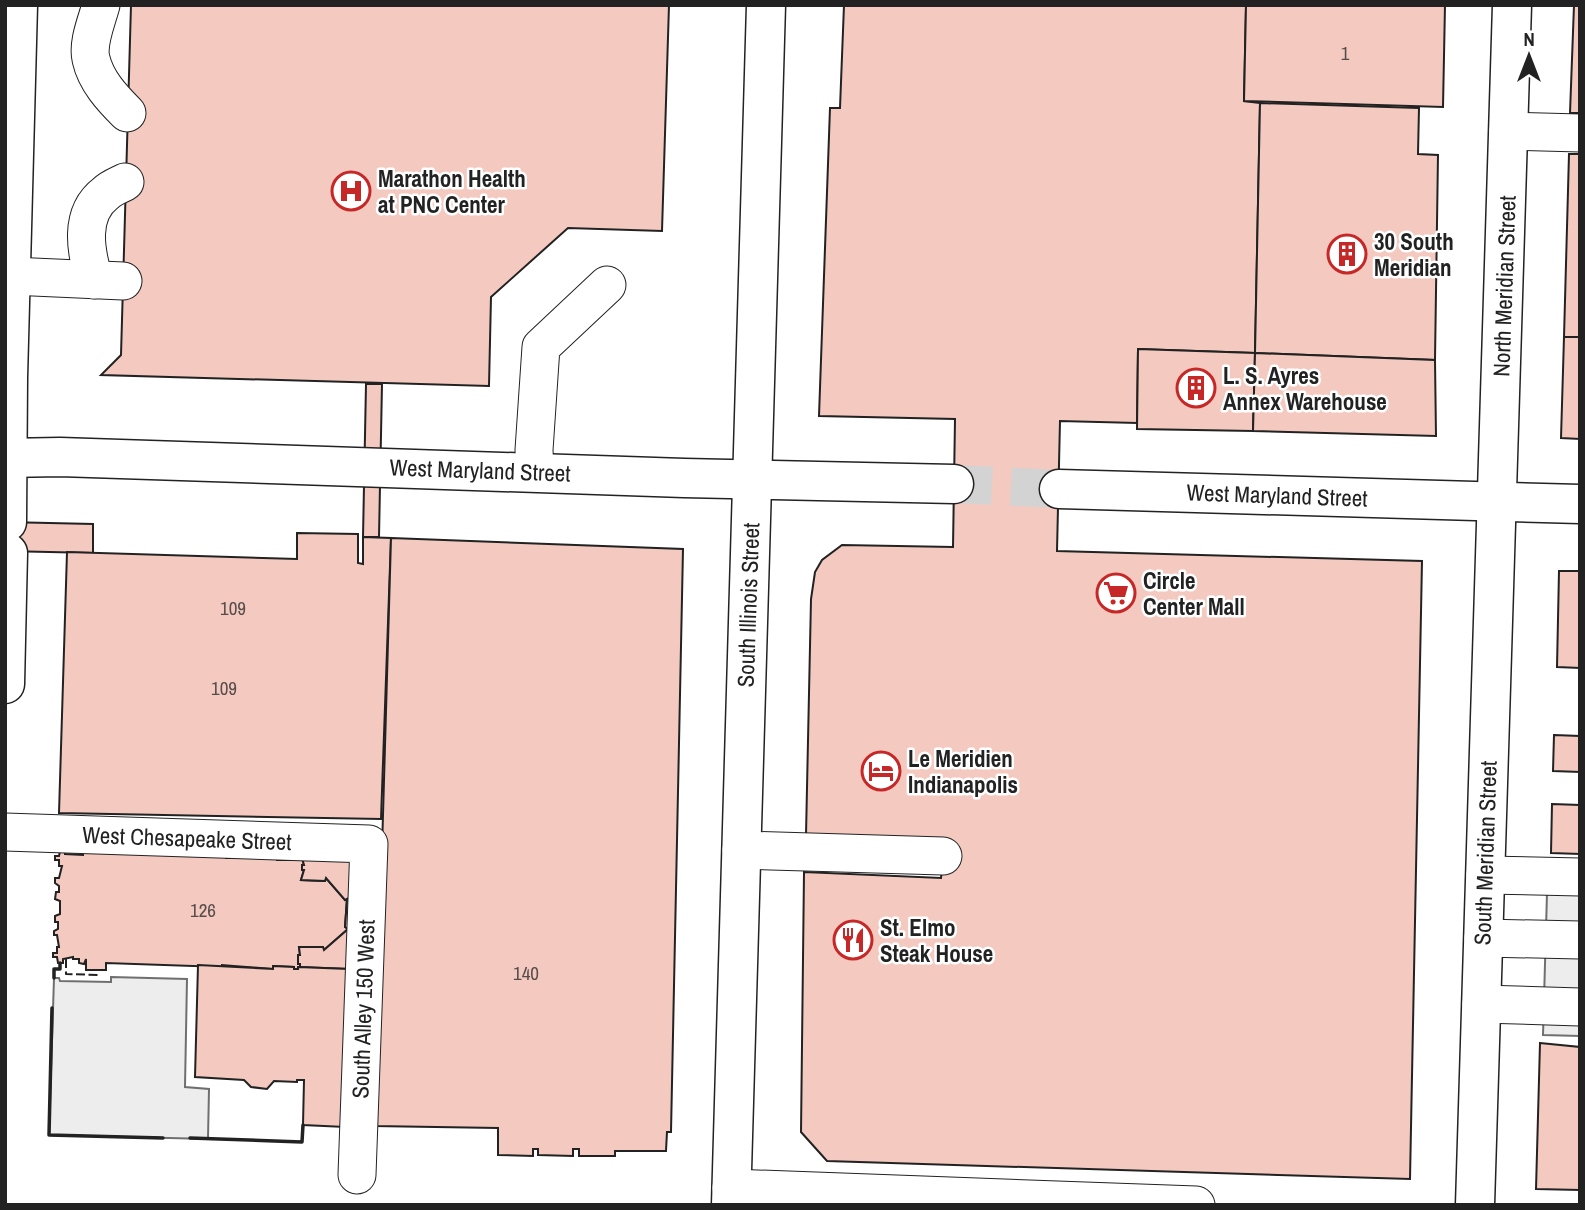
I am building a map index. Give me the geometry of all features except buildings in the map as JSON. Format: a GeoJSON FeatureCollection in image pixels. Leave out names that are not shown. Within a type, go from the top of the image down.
{"type":"FeatureCollection","features":[{"type":"Feature","properties":{"kind":"main road"},"geometry":{"type":"LineString","coordinates":[[5,684],[7,458],[18,5]]}},
{"type":"Feature","properties":{"kind":"main road","name":"South Illinois Street"},"geometry":{"type":"LineString","coordinates":[[731,1196],[766,5]]}},
{"type":"Feature","properties":{"kind":"main road","name":"North Meridian Street"},"geometry":{"type":"LineString","coordinates":[[1496,502],[1512,5]]}},
{"type":"Feature","properties":{"kind":"main road","name":"West Maryland Street"},"geometry":{"type":"LineString","coordinates":[[7,458],[954,484]]}},
{"type":"Feature","properties":{"kind":"main road","name":"West Maryland Street"},"geometry":{"type":"LineString","coordinates":[[1059,489],[1580,504]]}},
{"type":"Feature","properties":{"kind":"main road","name":"South Meridian Street"},"geometry":{"type":"LineString","coordinates":[[1475,1205],[1496,502]]}},
{"type":"Feature","properties":{"kind":"street"},"geometry":{"type":"LineString","coordinates":[[101,5],[90,58],[108,94],[127,113]]}},
{"type":"Feature","properties":{"kind":"street"},"geometry":{"type":"LineString","coordinates":[[1508,131],[1580,133]]}},
{"type":"Feature","properties":{"kind":"street"},"geometry":{"type":"LineString","coordinates":[[11,276],[108,280],[87,255],[86,231],[92,209],[105,193],[125,182]]}},
{"type":"Feature","properties":{"kind":"street"},"geometry":{"type":"LineString","coordinates":[[535,472],[541,348],[607,285]]}},
{"type":"Feature","properties":{"kind":"street","name":"West Chesapeake Street"},"geometry":{"type":"LineString","coordinates":[[5,832],[369,844]]}},
{"type":"Feature","properties":{"kind":"street","name":"South Alley 150 West"},"geometry":{"type":"LineString","coordinates":[[357,1175],[369,844]]}},
{"type":"Feature","properties":{"kind":"street"},"geometry":{"type":"LineString","coordinates":[[741,850],[943,856]]}},
{"type":"Feature","properties":{"kind":"street"},"geometry":{"type":"LineString","coordinates":[[1485,875],[1580,877]]}},
{"type":"Feature","properties":{"kind":"street"},"geometry":{"type":"LineString","coordinates":[[1483,938],[1580,940]]}},
{"type":"Feature","properties":{"kind":"street"},"geometry":{"type":"LineString","coordinates":[[1481,1004],[1580,1007]]}},
{"type":"Feature","properties":{"kind":"street"},"geometry":{"type":"LineString","coordinates":[[731,1196],[1196,1205]]}},
{"type":"Feature","properties":{"kind":"shaded area"},"geometry":{"type":"Polygon","coordinates":[[[1547,893],[1580,894],[1580,1036],[1543,1035],[1547,893]]]}},
{"type":"Feature","properties":{"kind":"shaded area"},"geometry":{"type":"Polygon","coordinates":[[[111,977],[187,979],[185,1087],[209,1089],[208,1139],[49,1135],[54,978],[59,978],[60,981],[111,982],[111,977]]]}},
{"type":"Feature","properties":{"kind":"tunnel"},"geometry":{"type":"LineString","coordinates":[[954,484],[1059,489]]}},
{"type":"Feature","properties":{"kind":"fence"},"geometry":{"type":"LineString","coordinates":[[66,959],[66,974],[101,975]]}},
{"type":"Feature","properties":{"kind":"wall"},"geometry":{"type":"LineString","coordinates":[[54,978],[54,969],[60,969],[60,963]]}},
{"type":"Feature","properties":{"kind":"wall"},"geometry":{"type":"LineString","coordinates":[[52,1008],[49,1135],[163,1138]]}},
{"type":"Feature","properties":{"kind":"wall"},"geometry":{"type":"LineString","coordinates":[[190,1138],[302,1142],[303,1125]]}},
{"type":"Feature","properties":{"kind":"place","name":"Marathon Health at PNC Center"},"geometry":{"type":"Point","coordinates":[351,191]}},
{"type":"Feature","properties":{"kind":"place","name":"30 South Meridian"},"geometry":{"type":"Point","coordinates":[1347,254]}},
{"type":"Feature","properties":{"kind":"place","name":"L. S. Ayres Annex Warehouse"},"geometry":{"type":"Point","coordinates":[1196,388]}},
{"type":"Feature","properties":{"kind":"place","name":"Circle Center Mall"},"geometry":{"type":"Point","coordinates":[1116,593]}},
{"type":"Feature","properties":{"kind":"place","name":"Le Meridien Indianapolis"},"geometry":{"type":"Point","coordinates":[881,771]}},
{"type":"Feature","properties":{"kind":"place","name":"St. Elmo Steak House"},"geometry":{"type":"Point","coordinates":[853,940]}}]}
